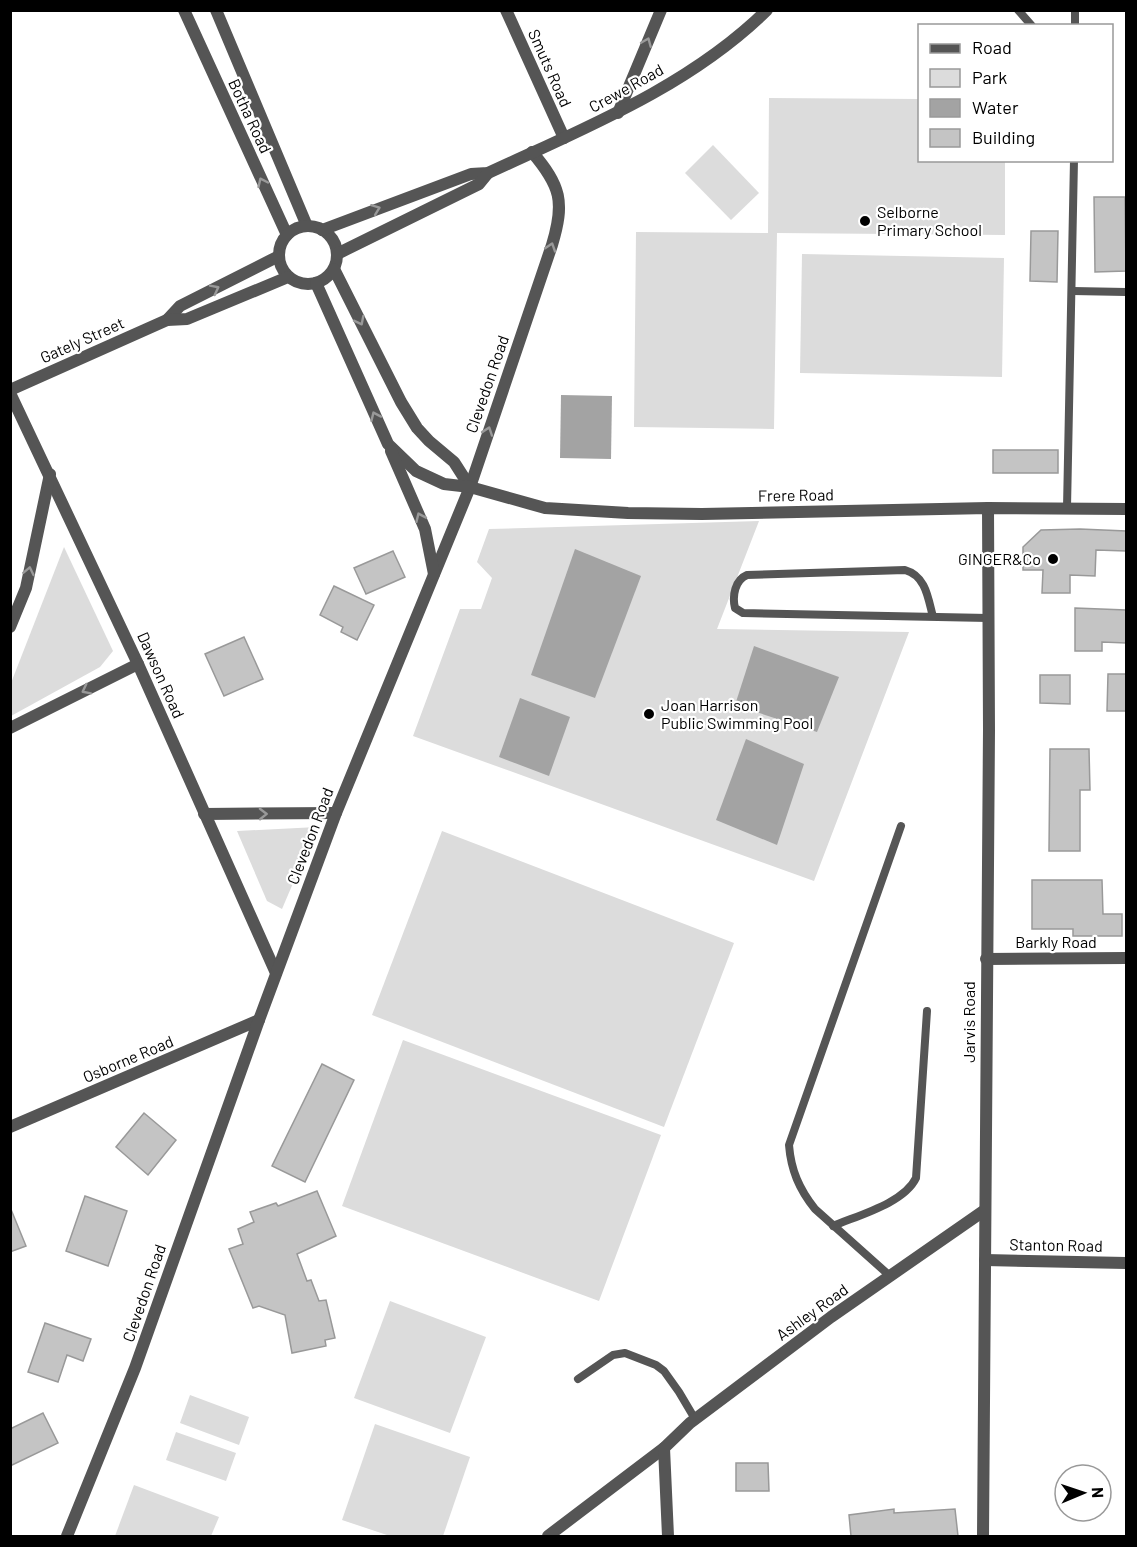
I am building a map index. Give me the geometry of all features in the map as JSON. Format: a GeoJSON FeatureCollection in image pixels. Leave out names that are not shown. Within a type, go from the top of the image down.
{"type":"FeatureCollection","features":[{"type":"Feature","properties":{"kind":"street","name":"Botha Road"},"geometry":{"type":"LineString","coordinates":[[184,10],[287,236]]}},
{"type":"Feature","properties":{"kind":"street","name":"Botha Road"},"geometry":{"type":"LineString","coordinates":[[216,10],[307,226]]}},
{"type":"Feature","properties":{"kind":"street","name":"Smuts Road"},"geometry":{"type":"LineString","coordinates":[[506,10],[564,138]]}},
{"type":"Feature","properties":{"kind":"street"},"geometry":{"type":"LineString","coordinates":[[618,113],[661,10]]}},
{"type":"Feature","properties":{"kind":"street","name":"Crewe Road"},"geometry":{"type":"LineString","coordinates":[[322,230],[471,174],[488,173],[618,113],[664,87],[720,49],[767,10]]}},
{"type":"Feature","properties":{"kind":"street","name":"Clevedon Road"},"geometry":{"type":"LineString","coordinates":[[67,1536],[135,1368],[276,973],[336,813],[470,487],[558,226],[560,209],[555,182],[532,152]]}},
{"type":"Feature","properties":{"kind":"street","name":"Crewe Road"},"geometry":{"type":"LineString","coordinates":[[337,254],[479,184],[488,173]]}},
{"type":"Feature","properties":{"kind":"street"},"geometry":{"type":"LineString","coordinates":[[307,226],[322,230],[333,240],[337,254],[334,269],[316,283],[294,281],[288,277],[283,271],[279,256],[282,242],[287,236],[307,226]]}},
{"type":"Feature","properties":{"kind":"street","name":"Gately Street"},"geometry":{"type":"LineString","coordinates":[[10,391],[167,320],[180,306],[279,256]]}},
{"type":"Feature","properties":{"kind":"street"},"geometry":{"type":"LineString","coordinates":[[334,269],[401,402],[417,428],[454,462],[470,487]]}},
{"type":"Feature","properties":{"kind":"street","name":"Gately Street"},"geometry":{"type":"LineString","coordinates":[[167,320],[186,320],[288,277]]}},
{"type":"Feature","properties":{"kind":"street"},"geometry":{"type":"LineString","coordinates":[[316,283],[425,529],[434,574]]}},
{"type":"Feature","properties":{"kind":"street","name":"Dawson Road"},"geometry":{"type":"LineString","coordinates":[[10,391],[138,664],[276,973]]}},
{"type":"Feature","properties":{"kind":"street","name":"Frere Road"},"geometry":{"type":"LineString","coordinates":[[388,444],[416,471],[444,484],[470,487],[544,508],[628,513],[702,514],[988,508],[1126,509]]}},
{"type":"Feature","properties":{"kind":"street"},"geometry":{"type":"LineString","coordinates":[[10,627],[26,588],[50,474]]}},
{"type":"Feature","properties":{"kind":"street","name":"Jarvis Road"},"geometry":{"type":"LineString","coordinates":[[983,1536],[989,730],[988,508]]}},
{"type":"Feature","properties":{"kind":"street"},"geometry":{"type":"LineString","coordinates":[[10,728],[138,664]]}},
{"type":"Feature","properties":{"kind":"street"},"geometry":{"type":"LineString","coordinates":[[204,814],[336,813]]}},
{"type":"Feature","properties":{"kind":"street","name":"Barkly Road"},"geometry":{"type":"LineString","coordinates":[[986,959],[1126,958]]}},
{"type":"Feature","properties":{"kind":"street","name":"Osborne Road"},"geometry":{"type":"LineString","coordinates":[[10,1127],[259,1020]]}},
{"type":"Feature","properties":{"kind":"street","name":"Ashley Road"},"geometry":{"type":"LineString","coordinates":[[548,1536],[664,1448],[695,1419],[831,1317],[985,1210]]}},
{"type":"Feature","properties":{"kind":"street","name":"Stanton Road"},"geometry":{"type":"LineString","coordinates":[[985,1260],[1126,1263]]}},
{"type":"Feature","properties":{"kind":"street"},"geometry":{"type":"LineString","coordinates":[[664,1448],[668,1536]]}},
{"type":"Feature","properties":{"kind":"lane"},"geometry":{"type":"LineString","coordinates":[[1018,10],[1030,24]]}},
{"type":"Feature","properties":{"kind":"lane"},"geometry":{"type":"LineString","coordinates":[[1067,508],[1074,162]]}},
{"type":"Feature","properties":{"kind":"lane"},"geometry":{"type":"LineString","coordinates":[[1073,291],[1126,292]]}},
{"type":"Feature","properties":{"kind":"lane"},"geometry":{"type":"LineString","coordinates":[[933,617],[920,578],[905,570],[747,575],[739,581],[733,602],[738,611],[751,613],[933,617],[988,618]]}},
{"type":"Feature","properties":{"kind":"lane"},"geometry":{"type":"LineString","coordinates":[[890,1276],[815,1209],[798,1186],[792,1169],[789,1145],[901,826]]}},
{"type":"Feature","properties":{"kind":"lane"},"geometry":{"type":"LineString","coordinates":[[833,1226],[900,1197],[911,1188],[916,1178],[927,1011]]}},
{"type":"Feature","properties":{"kind":"lane"},"geometry":{"type":"LineString","coordinates":[[578,1379],[613,1355],[625,1353],[656,1365],[664,1371],[695,1419]]}},
{"type":"Feature","properties":{"kind":"green space"},"geometry":{"type":"Polygon","coordinates":[[[769,98],[918,99],[918,162],[1005,162],[1005,235],[777,233],[774,429],[634,427],[636,232],[768,233],[769,98]]]}},
{"type":"Feature","properties":{"kind":"green space"},"geometry":{"type":"Polygon","coordinates":[[[713,145],[759,193],[731,220],[685,173],[713,145]]]}},
{"type":"Feature","properties":{"kind":"green space"},"geometry":{"type":"Polygon","coordinates":[[[802,254],[1004,258],[1002,377],[800,373],[802,254]]]}},
{"type":"Feature","properties":{"kind":"green space","name":"Joan Harrison Public Swimming Pool"},"geometry":{"type":"Polygon","coordinates":[[[759,521],[717,629],[909,632],[814,881],[413,736],[460,609],[481,609],[492,578],[477,562],[489,529],[759,521]]]}},
{"type":"Feature","properties":{"kind":"green space"},"geometry":{"type":"Polygon","coordinates":[[[64,547],[113,651],[100,667],[11,716],[11,683],[64,547]]]}},
{"type":"Feature","properties":{"kind":"green space"},"geometry":{"type":"Polygon","coordinates":[[[317,827],[282,909],[267,901],[237,831],[317,827]]]}},
{"type":"Feature","properties":{"kind":"green space"},"geometry":{"type":"Polygon","coordinates":[[[442,831],[734,943],[664,1127],[372,1015],[442,831]]]}},
{"type":"Feature","properties":{"kind":"green space"},"geometry":{"type":"Polygon","coordinates":[[[403,1040],[661,1135],[599,1301],[342,1206],[403,1040]]]}},
{"type":"Feature","properties":{"kind":"green space"},"geometry":{"type":"Polygon","coordinates":[[[390,1301],[486,1337],[450,1433],[354,1398],[390,1301]]]}},
{"type":"Feature","properties":{"kind":"green space"},"geometry":{"type":"Polygon","coordinates":[[[190,1395],[249,1417],[239,1445],[180,1423],[190,1395]]]}},
{"type":"Feature","properties":{"kind":"green space"},"geometry":{"type":"Polygon","coordinates":[[[375,1424],[470,1457],[443,1536],[390,1536],[342,1520],[375,1424]]]}},
{"type":"Feature","properties":{"kind":"green space"},"geometry":{"type":"Polygon","coordinates":[[[176,1432],[236,1453],[226,1481],[166,1460],[176,1432]]]}},
{"type":"Feature","properties":{"kind":"green space"},"geometry":{"type":"Polygon","coordinates":[[[134,1485],[219,1517],[211,1536],[115,1536],[134,1485]]]}},
{"type":"Feature","properties":{"kind":"water"},"geometry":{"type":"Polygon","coordinates":[[[561,395],[612,396],[611,459],[560,458],[561,395]]]}},
{"type":"Feature","properties":{"kind":"water"},"geometry":{"type":"Polygon","coordinates":[[[575,549],[641,576],[595,698],[531,675],[575,549]]]}},
{"type":"Feature","properties":{"kind":"water"},"geometry":{"type":"Polygon","coordinates":[[[754,646],[839,677],[817,732],[735,705],[754,646]]]}},
{"type":"Feature","properties":{"kind":"water"},"geometry":{"type":"Polygon","coordinates":[[[520,698],[570,717],[549,776],[499,757],[520,698]]]}},
{"type":"Feature","properties":{"kind":"water"},"geometry":{"type":"Polygon","coordinates":[[[746,739],[804,764],[777,845],[716,820],[746,739]]]}},
{"type":"Feature","properties":{"kind":"building"},"geometry":{"type":"Polygon","coordinates":[[[1094,197],[1125,197],[1126,271],[1095,272],[1094,197]]]}},
{"type":"Feature","properties":{"kind":"building"},"geometry":{"type":"Polygon","coordinates":[[[1031,231],[1058,231],[1057,282],[1030,281],[1031,231]]]}},
{"type":"Feature","properties":{"kind":"building"},"geometry":{"type":"Polygon","coordinates":[[[993,450],[1058,450],[1058,473],[993,473],[993,450]]]}},
{"type":"Feature","properties":{"kind":"building"},"geometry":{"type":"Polygon","coordinates":[[[1041,530],[1126,531],[1126,551],[1096,550],[1095,576],[1070,575],[1070,593],[1042,593],[1043,570],[1023,570],[1023,547],[1041,530]]]}},
{"type":"Feature","properties":{"kind":"building"},"geometry":{"type":"Polygon","coordinates":[[[393,551],[405,577],[366,594],[354,568],[393,551]]]}},
{"type":"Feature","properties":{"kind":"building"},"geometry":{"type":"Polygon","coordinates":[[[334,586],[374,605],[357,640],[341,632],[343,627],[320,615],[334,586]]]}},
{"type":"Feature","properties":{"kind":"building"},"geometry":{"type":"Polygon","coordinates":[[[1075,608],[1126,610],[1126,643],[1102,642],[1102,651],[1075,651],[1075,608]]]}},
{"type":"Feature","properties":{"kind":"building"},"geometry":{"type":"Polygon","coordinates":[[[244,637],[263,679],[224,696],[205,654],[244,637]]]}},
{"type":"Feature","properties":{"kind":"building"},"geometry":{"type":"Polygon","coordinates":[[[1108,674],[1126,674],[1126,711],[1107,711],[1108,674]]]}},
{"type":"Feature","properties":{"kind":"building"},"geometry":{"type":"Polygon","coordinates":[[[1040,675],[1070,675],[1070,704],[1040,703],[1040,675]]]}},
{"type":"Feature","properties":{"kind":"building"},"geometry":{"type":"Polygon","coordinates":[[[1050,749],[1089,749],[1090,790],[1080,790],[1080,851],[1049,851],[1050,749]]]}},
{"type":"Feature","properties":{"kind":"building"},"geometry":{"type":"Polygon","coordinates":[[[1032,880],[1102,880],[1103,914],[1122,914],[1122,936],[1073,936],[1073,929],[1032,929],[1032,880]]]}},
{"type":"Feature","properties":{"kind":"building"},"geometry":{"type":"Polygon","coordinates":[[[322,1064],[354,1080],[305,1182],[272,1166],[322,1064]]]}},
{"type":"Feature","properties":{"kind":"building"},"geometry":{"type":"Polygon","coordinates":[[[144,1113],[176,1140],[148,1175],[116,1147],[144,1113]]]}},
{"type":"Feature","properties":{"kind":"building"},"geometry":{"type":"Polygon","coordinates":[[[317,1191],[336,1236],[297,1254],[307,1281],[311,1280],[319,1301],[326,1300],[335,1338],[325,1340],[326,1346],[292,1353],[285,1315],[259,1306],[253,1308],[229,1249],[243,1244],[238,1229],[254,1222],[250,1212],[276,1203],[278,1206],[317,1191]]]}},
{"type":"Feature","properties":{"kind":"building"},"geometry":{"type":"Polygon","coordinates":[[[85,1196],[127,1211],[108,1266],[66,1251],[85,1196]]]}},
{"type":"Feature","properties":{"kind":"building"},"geometry":{"type":"Polygon","coordinates":[[[10,1207],[26,1246],[10,1252],[10,1207]]]}},
{"type":"Feature","properties":{"kind":"building"},"geometry":{"type":"Polygon","coordinates":[[[45,1323],[91,1339],[83,1361],[67,1355],[58,1382],[28,1372],[45,1323]]]}},
{"type":"Feature","properties":{"kind":"building"},"geometry":{"type":"Polygon","coordinates":[[[43,1413],[58,1443],[10,1466],[10,1429],[43,1413]]]}},
{"type":"Feature","properties":{"kind":"building"},"geometry":{"type":"Polygon","coordinates":[[[736,1463],[768,1463],[769,1491],[736,1491],[736,1463]]]}},
{"type":"Feature","properties":{"kind":"building"},"geometry":{"type":"Polygon","coordinates":[[[894,1509],[894,1513],[955,1509],[958,1536],[851,1536],[849,1515],[894,1509]]]}},
{"type":"Feature","properties":{"kind":"place","name":"Selborne Primary School"},"geometry":{"type":"Point","coordinates":[865,221]}},
{"type":"Feature","properties":{"kind":"place","name":"GINGER&Co"},"geometry":{"type":"Point","coordinates":[1053,559]}},
{"type":"Feature","properties":{"kind":"place","name":"Joan Harrison Public Swimming Pool"},"geometry":{"type":"Point","coordinates":[649,714]}}]}
